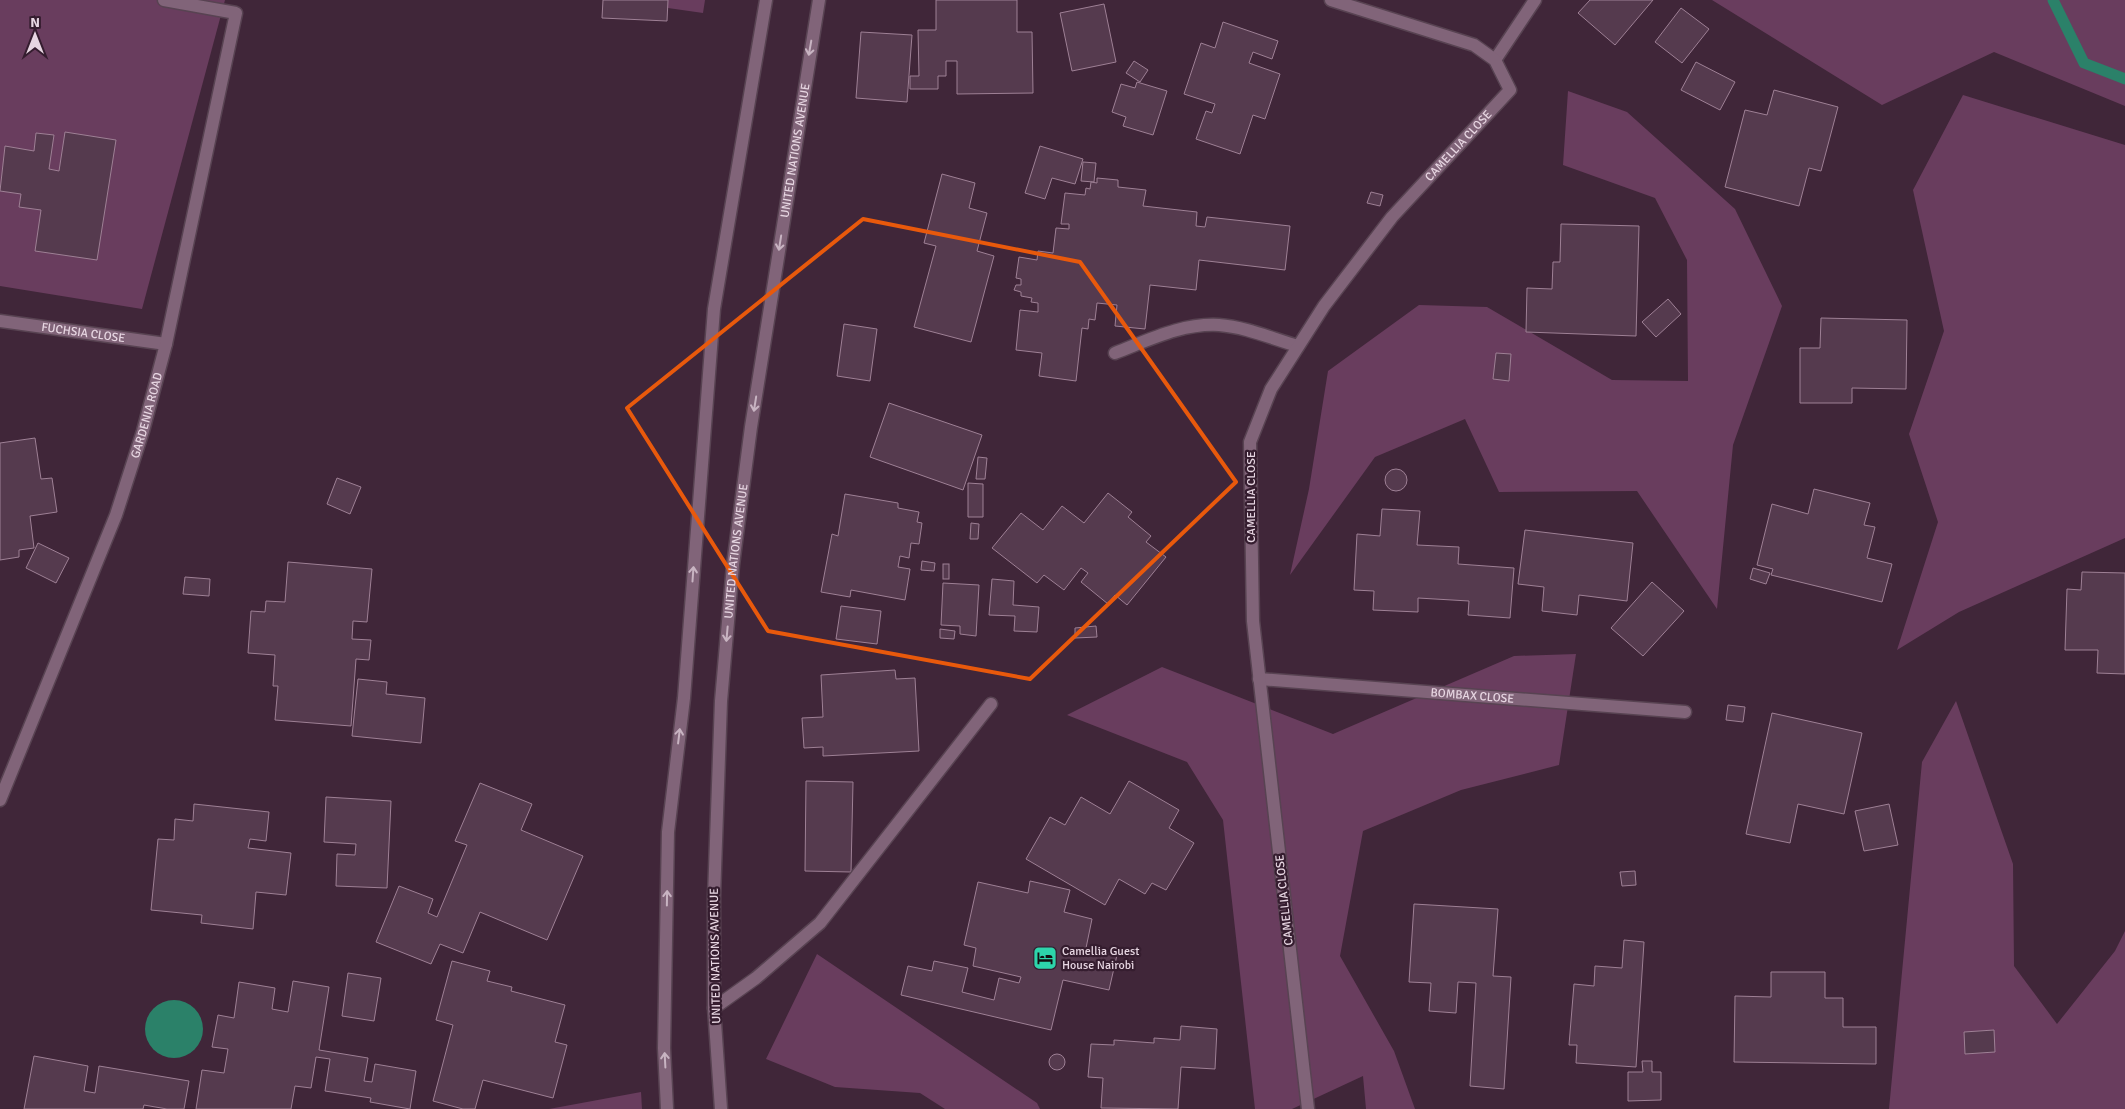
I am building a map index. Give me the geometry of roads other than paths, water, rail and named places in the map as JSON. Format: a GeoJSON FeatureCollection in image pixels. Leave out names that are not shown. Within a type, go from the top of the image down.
{"type":"FeatureCollection","features":[{"type":"Feature","properties":{"kind":"street","name":"GARDENIA ROAD"},"geometry":{"type":"LineString","coordinates":[[0,800],[116,515],[143,431],[166,344],[236,14],[164,0]]}},
{"type":"Feature","properties":{"kind":"street"},"geometry":{"type":"LineString","coordinates":[[668,1109],[664,1048],[668,832],[684,698],[714,309],[766,0]]}},
{"type":"Feature","properties":{"kind":"street","name":"UNITED NATIONS AVENUE"},"geometry":{"type":"LineString","coordinates":[[721,1109],[714,1008],[714,897],[721,701],[733,565],[751,427],[819,0]]}},
{"type":"Feature","properties":{"kind":"street","name":"CAMELLIA CLOSE"},"geometry":{"type":"LineString","coordinates":[[1308,1109],[1253,621],[1250,442],[1271,388],[1324,306],[1392,217],[1510,90],[1494,60],[1474,45],[1331,0]]}},
{"type":"Feature","properties":{"kind":"street"},"geometry":{"type":"LineString","coordinates":[[1494,60],[1535,0]]}},
{"type":"Feature","properties":{"kind":"street","name":"FUCHSIA CLOSE"},"geometry":{"type":"LineString","coordinates":[[0,320],[166,344]]}},
{"type":"Feature","properties":{"kind":"street"},"geometry":{"type":"LineString","coordinates":[[1115,353],[1172,331],[1197,325],[1229,327],[1298,346]]}},
{"type":"Feature","properties":{"kind":"street","name":"BOMBAX CLOSE"},"geometry":{"type":"LineString","coordinates":[[1259,679],[1686,712]]}},
{"type":"Feature","properties":{"kind":"street"},"geometry":{"type":"LineString","coordinates":[[714,1008],[756,978],[820,923],[991,704]]}},
{"type":"Feature","properties":{"kind":"waterway"},"geometry":{"type":"LineString","coordinates":[[2053,0],[2084,63],[2125,79]]}},
{"type":"Feature","properties":{"kind":"place","name":"Camellia Guest House Nairobi"},"geometry":{"type":"Point","coordinates":[1045,958]}}]}
